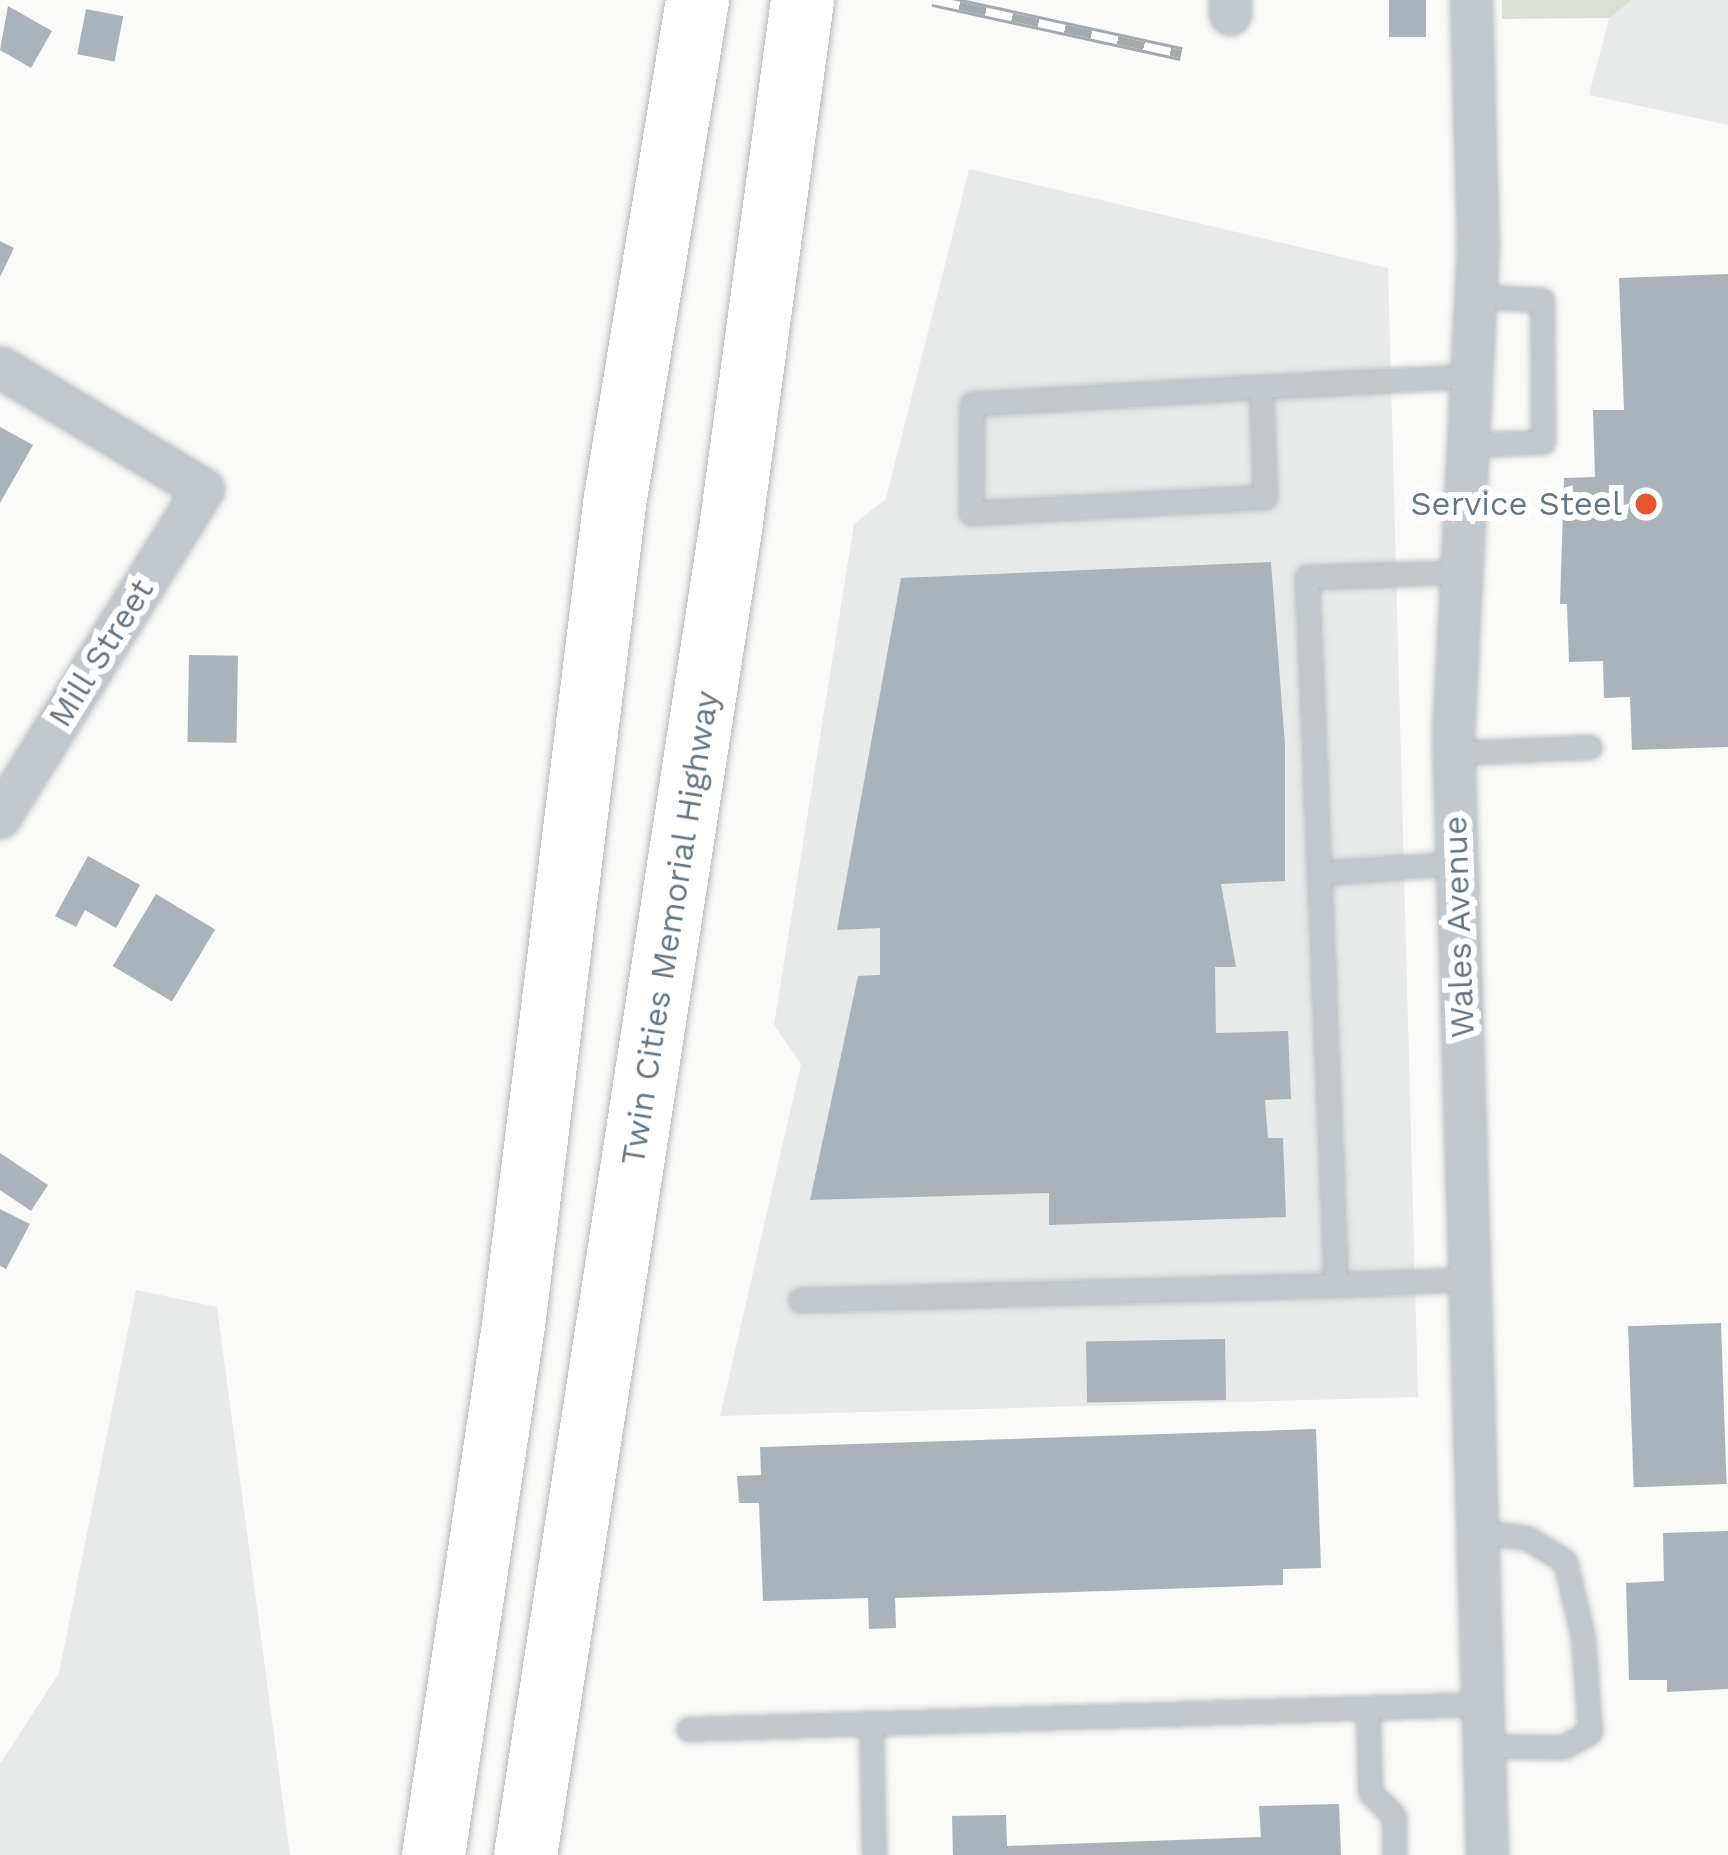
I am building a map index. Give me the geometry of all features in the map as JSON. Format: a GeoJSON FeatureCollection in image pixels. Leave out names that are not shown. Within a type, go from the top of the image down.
{"type":"FeatureCollection","features":[{"type":"Feature","properties":{"kind":"main road","name":"Twin Cities Memorial Highway"},"geometry":{"type":"LineString","coordinates":[[525,1855],[802,0]]}},
{"type":"Feature","properties":{"kind":"main road"},"geometry":{"type":"LineString","coordinates":[[433,1855],[514,1325],[615,496],[693,28]]}},
{"type":"Feature","properties":{"kind":"street","name":"Wales Avenue"},"geometry":{"type":"LineString","coordinates":[[1471,0],[1475,296],[1454,753],[1487,1855]]}},
{"type":"Feature","properties":{"kind":"street","name":"Mill Street"},"geometry":{"type":"LineString","coordinates":[[0,367],[202,489],[0,817]]}},
{"type":"Feature","properties":{"kind":"lane"},"geometry":{"type":"LineString","coordinates":[[1467,445],[1543,442],[1542,299],[1475,296]]}},
{"type":"Feature","properties":{"kind":"lane"},"geometry":{"type":"LineString","coordinates":[[1261,387],[1265,497],[970,513],[972,404],[1261,387],[1471,376]]}},
{"type":"Feature","properties":{"kind":"lane"},"geometry":{"type":"LineString","coordinates":[[1336,1285],[1307,577],[1460,572]]}},
{"type":"Feature","properties":{"kind":"lane"},"geometry":{"type":"LineString","coordinates":[[1454,753],[1590,747]]}},
{"type":"Feature","properties":{"kind":"lane"},"geometry":{"type":"LineString","coordinates":[[1318,872],[1457,863]]}},
{"type":"Feature","properties":{"kind":"lane"},"geometry":{"type":"LineString","coordinates":[[800,1300],[1470,1279]]}},
{"type":"Feature","properties":{"kind":"lane"},"geometry":{"type":"LineString","coordinates":[[1477,1531],[1527,1538],[1565,1561],[1583,1637],[1590,1732],[1563,1747],[1484,1746]]}},
{"type":"Feature","properties":{"kind":"lane"},"geometry":{"type":"LineString","coordinates":[[688,1729],[1483,1704]]}},
{"type":"Feature","properties":{"kind":"lane"},"geometry":{"type":"LineString","coordinates":[[1368,1708],[1370,1792],[1394,1816],[1394,1855]]}},
{"type":"Feature","properties":{"kind":"lane"},"geometry":{"type":"LineString","coordinates":[[871,1723],[874,1855]]}},
{"type":"Feature","properties":{"kind":"shaded area"},"geometry":{"type":"Polygon","coordinates":[[[1502,0],[1632,0],[1609,18],[1502,19],[1502,0]]]}},
{"type":"Feature","properties":{"kind":"shaded area"},"geometry":{"type":"Polygon","coordinates":[[[1632,0],[1728,0],[1728,125],[1589,95],[1609,18],[1632,0]]]}},
{"type":"Feature","properties":{"kind":"shaded area"},"geometry":{"type":"Polygon","coordinates":[[[969,169],[1388,268],[1418,1397],[720,1416],[801,1064],[774,1025],[854,524],[886,499],[969,169]]]}},
{"type":"Feature","properties":{"kind":"shaded area"},"geometry":{"type":"Polygon","coordinates":[[[136,1290],[217,1307],[290,1855],[0,1855],[0,1764],[59,1673],[136,1290]]]}},
{"type":"Feature","properties":{"kind":"building"},"geometry":{"type":"Polygon","coordinates":[[[1389,0],[1426,0],[1426,37],[1389,37],[1389,0]]]}},
{"type":"Feature","properties":{"kind":"building"},"geometry":{"type":"Polygon","coordinates":[[[8,6],[52,31],[31,68],[0,50],[8,6]]]}},
{"type":"Feature","properties":{"kind":"building"},"geometry":{"type":"Polygon","coordinates":[[[86,9],[123,16],[115,61],[77,54],[86,9]]]}},
{"type":"Feature","properties":{"kind":"building"},"geometry":{"type":"Polygon","coordinates":[[[0,241],[14,248],[0,277],[0,241]]]}},
{"type":"Feature","properties":{"kind":"building","name":"Service Steel"},"geometry":{"type":"Polygon","coordinates":[[[1728,274],[1728,747],[1632,750],[1630,697],[1604,698],[1603,661],[1569,662],[1567,604],[1560,604],[1564,478],[1595,477],[1593,410],[1624,410],[1619,278],[1728,274]]]}},
{"type":"Feature","properties":{"kind":"building"},"geometry":{"type":"Polygon","coordinates":[[[0,427],[33,445],[0,503],[0,427]]]}},
{"type":"Feature","properties":{"kind":"building"},"geometry":{"type":"Polygon","coordinates":[[[1271,562],[1285,745],[1285,881],[1221,884],[1236,967],[1215,967],[1216,1033],[1288,1031],[1291,1099],[1265,1100],[1268,1138],[1283,1138],[1286,1217],[1049,1225],[1049,1193],[810,1200],[858,976],[880,975],[880,928],[837,930],[901,578],[1271,562]]]}},
{"type":"Feature","properties":{"kind":"building"},"geometry":{"type":"Polygon","coordinates":[[[189,655],[238,656],[236,743],[187,742],[189,655]]]}},
{"type":"Feature","properties":{"kind":"building"},"geometry":{"type":"Polygon","coordinates":[[[88,856],[140,885],[116,928],[85,910],[76,927],[55,916],[88,856]]]}},
{"type":"Feature","properties":{"kind":"building"},"geometry":{"type":"Polygon","coordinates":[[[156,894],[215,930],[172,1002],[113,966],[156,894]]]}},
{"type":"Feature","properties":{"kind":"building"},"geometry":{"type":"Polygon","coordinates":[[[0,1153],[48,1185],[31,1211],[0,1190],[0,1153]]]}},
{"type":"Feature","properties":{"kind":"building"},"geometry":{"type":"Polygon","coordinates":[[[0,1209],[30,1224],[6,1269],[0,1266],[0,1209]]]}},
{"type":"Feature","properties":{"kind":"building"},"geometry":{"type":"Polygon","coordinates":[[[1721,1323],[1727,1484],[1634,1487],[1628,1326],[1721,1323]]]}},
{"type":"Feature","properties":{"kind":"building"},"geometry":{"type":"Polygon","coordinates":[[[1225,1339],[1226,1400],[1087,1402],[1086,1341],[1225,1339]]]}},
{"type":"Feature","properties":{"kind":"building"},"geometry":{"type":"Polygon","coordinates":[[[1316,1429],[1321,1568],[1283,1569],[1283,1585],[895,1598],[896,1628],[869,1629],[868,1598],[763,1601],[759,1503],[739,1503],[737,1476],[761,1475],[760,1447],[1316,1429]]]}},
{"type":"Feature","properties":{"kind":"building"},"geometry":{"type":"Polygon","coordinates":[[[1728,1531],[1728,1689],[1667,1692],[1667,1680],[1629,1680],[1626,1583],[1664,1581],[1663,1533],[1728,1531]]]}},
{"type":"Feature","properties":{"kind":"building"},"geometry":{"type":"Polygon","coordinates":[[[1339,1804],[1341,1855],[953,1855],[952,1816],[1006,1815],[1007,1846],[1261,1837],[1259,1806],[1339,1804]]]}},
{"type":"Feature","properties":{"kind":"railway"},"geometry":{"type":"LineString","coordinates":[[933,0],[1181,54]]}},
{"type":"Feature","properties":{"kind":"place","name":"Service Steel"},"geometry":{"type":"Point","coordinates":[1646,504]}}]}
